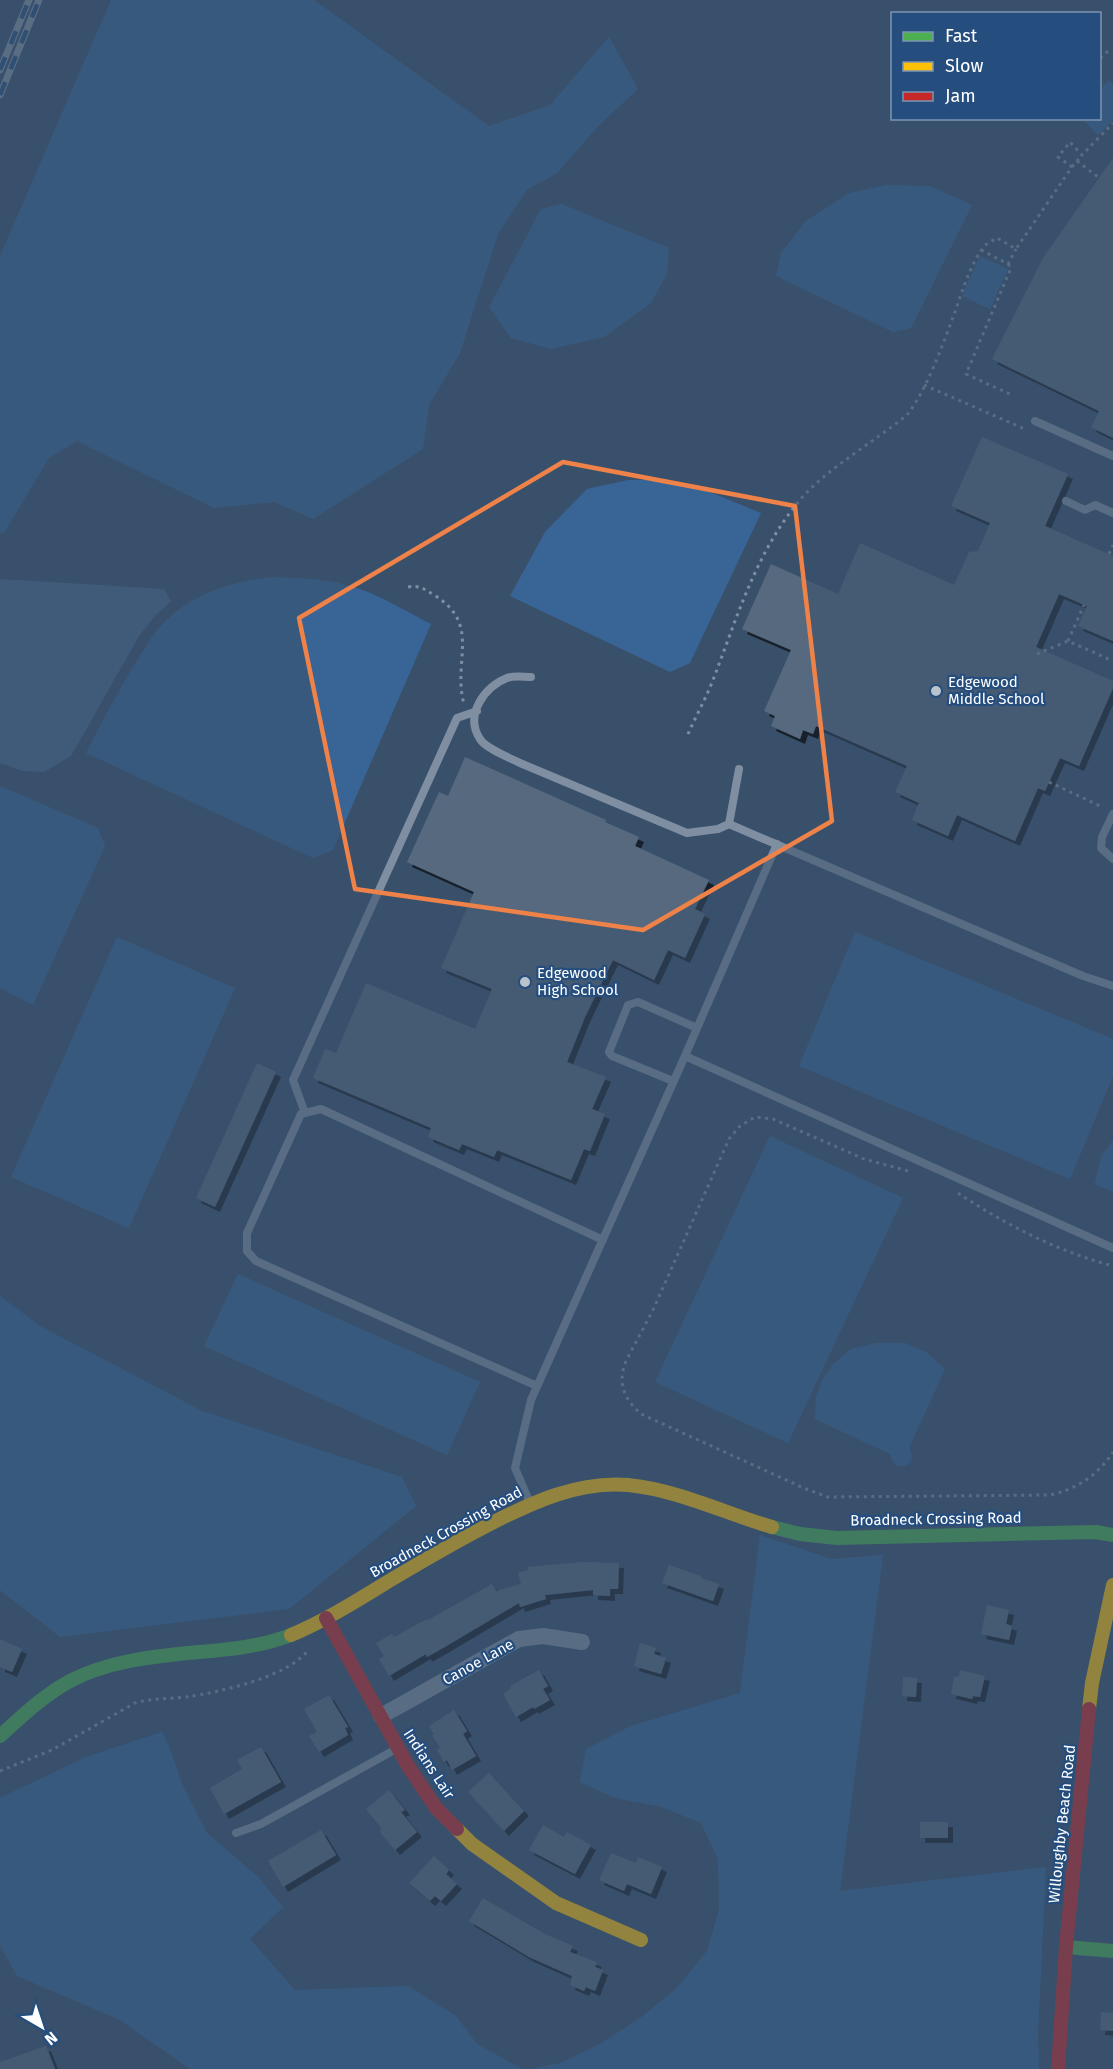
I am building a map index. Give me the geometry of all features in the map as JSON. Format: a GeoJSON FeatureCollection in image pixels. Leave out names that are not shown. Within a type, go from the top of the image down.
{"type":"FeatureCollection","features":[{"type":"Feature","properties":{"kind":"street","name":"Broadneck Crossing Road"},"geometry":{"type":"LineString","coordinates":[[0,1734],[44,1698],[72,1680],[118,1664],[176,1654],[245,1649],[280,1639],[326,1618],[470,1534],[530,1504],[567,1492],[602,1485],[638,1485],[684,1497],[778,1529],[814,1536],[1096,1532],[1113,1535]]}},
{"type":"Feature","properties":{"kind":"street","name":"Willoughby Beach Road"},"geometry":{"type":"LineString","coordinates":[[1058,2069],[1066,1947],[1092,1683],[1113,1585]]}},
{"type":"Feature","properties":{"kind":"street","name":"Indians Lair"},"geometry":{"type":"LineString","coordinates":[[326,1618],[408,1766],[436,1808],[472,1844],[528,1885],[556,1903],[641,1940]]}},
{"type":"Feature","properties":{"kind":"street","name":"Canoe Lane"},"geometry":{"type":"LineString","coordinates":[[381,1716],[519,1639],[543,1636],[582,1642]]}},
{"type":"Feature","properties":{"kind":"street"},"geometry":{"type":"LineString","coordinates":[[1066,1947],[1113,1951]]}},
{"type":"Feature","properties":{"kind":"lane"},"geometry":{"type":"LineString","coordinates":[[1035,421],[1113,456]]}},
{"type":"Feature","properties":{"kind":"lane"},"geometry":{"type":"LineString","coordinates":[[1066,501],[1085,510],[1095,505],[1113,513]]}},
{"type":"Feature","properties":{"kind":"lane"},"geometry":{"type":"LineString","coordinates":[[531,677],[508,677],[486,691],[477,711],[475,724],[480,740],[520,763],[687,833],[718,829],[729,824],[1083,976],[1113,986]]}},
{"type":"Feature","properties":{"kind":"lane"},"geometry":{"type":"LineString","coordinates":[[305,1113],[292,1080],[457,717],[477,711]]}},
{"type":"Feature","properties":{"kind":"lane"},"geometry":{"type":"LineString","coordinates":[[729,824],[739,769]]}},
{"type":"Feature","properties":{"kind":"lane"},"geometry":{"type":"LineString","coordinates":[[1113,814],[1102,837],[1101,848],[1113,859]]}},
{"type":"Feature","properties":{"kind":"lane"},"geometry":{"type":"LineString","coordinates":[[530,1504],[515,1468],[531,1400],[777,844]]}},
{"type":"Feature","properties":{"kind":"lane"},"geometry":{"type":"LineString","coordinates":[[673,1081],[612,1056],[609,1052],[628,1005],[638,1002],[697,1028]]}},
{"type":"Feature","properties":{"kind":"lane"},"geometry":{"type":"LineString","coordinates":[[685,1056],[1113,1248]]}},
{"type":"Feature","properties":{"kind":"lane"},"geometry":{"type":"LineString","coordinates":[[537,1386],[256,1261],[247,1251],[247,1233],[301,1114],[321,1109],[603,1240]]}},
{"type":"Feature","properties":{"kind":"lane"},"geometry":{"type":"LineString","coordinates":[[236,1833],[261,1824],[398,1748]]}},
{"type":"Feature","properties":{"kind":"path"},"geometry":{"type":"LineString","coordinates":[[1008,264],[1072,167],[1113,123]]}},
{"type":"Feature","properties":{"kind":"path"},"geometry":{"type":"LineString","coordinates":[[1072,167],[1058,158],[1070,142],[1082,155]]}},
{"type":"Feature","properties":{"kind":"path"},"geometry":{"type":"LineString","coordinates":[[1077,161],[1098,177]]}},
{"type":"Feature","properties":{"kind":"path"},"geometry":{"type":"LineString","coordinates":[[688,734],[712,682],[731,627],[772,539],[801,499],[816,484],[907,415],[916,403],[966,281],[983,247],[997,238],[1016,249]]}},
{"type":"Feature","properties":{"kind":"path"},"geometry":{"type":"LineString","coordinates":[[981,250],[1008,264],[1011,268],[966,374],[1012,395]]}},
{"type":"Feature","properties":{"kind":"path"},"geometry":{"type":"LineString","coordinates":[[924,385],[1029,431]]}},
{"type":"Feature","properties":{"kind":"path"},"geometry":{"type":"LineString","coordinates":[[1109,554],[1113,544]]}},
{"type":"Feature","properties":{"kind":"path"},"geometry":{"type":"LineString","coordinates":[[408,587],[418,586],[442,600],[458,619],[463,635],[460,690],[467,714]]}},
{"type":"Feature","properties":{"kind":"path"},"geometry":{"type":"LineString","coordinates":[[1037,654],[1068,641],[1084,605]]}},
{"type":"Feature","properties":{"kind":"path"},"geometry":{"type":"LineString","coordinates":[[1068,641],[1113,661]]}},
{"type":"Feature","properties":{"kind":"path"},"geometry":{"type":"LineString","coordinates":[[1049,782],[1100,806]]}},
{"type":"Feature","properties":{"kind":"path"},"geometry":{"type":"LineString","coordinates":[[911,1172],[864,1159],[773,1119],[755,1118],[740,1126],[729,1139],[653,1310],[623,1368],[622,1383],[627,1402],[640,1414],[828,1497],[1050,1495],[1078,1486],[1103,1466],[1113,1453]]}},
{"type":"Feature","properties":{"kind":"path"},"geometry":{"type":"LineString","coordinates":[[953,1190],[1019,1230],[1061,1249],[1113,1266]]}},
{"type":"Feature","properties":{"kind":"path"},"geometry":{"type":"LineString","coordinates":[[0,1772],[52,1750],[135,1703],[186,1697],[263,1678],[288,1667],[303,1657],[314,1642]]}},
{"type":"Feature","properties":{"kind":"highlighted area"},"geometry":{"type":"Polygon","coordinates":[[[563,462],[795,506],[832,821],[643,930],[355,889],[299,618],[563,462]]]}},
{"type":"Feature","properties":{"kind":"shaded area"},"geometry":{"type":"Polygon","coordinates":[[[111,0],[314,0],[489,126],[550,105],[609,37],[638,89],[599,125],[557,173],[527,190],[498,234],[460,353],[429,405],[423,449],[313,519],[275,502],[214,508],[77,441],[49,458],[4,533],[0,532],[0,256],[111,0]]]}},
{"type":"Feature","properties":{"kind":"shaded area"},"geometry":{"type":"Polygon","coordinates":[[[1109,80],[1113,84],[1113,120],[1098,135],[1083,120],[1101,120],[1101,89],[1109,80]]]}},
{"type":"Feature","properties":{"kind":"shaded area"},"geometry":{"type":"Polygon","coordinates":[[[886,185],[930,186],[972,205],[911,328],[893,332],[776,276],[781,253],[806,221],[849,193],[886,185]]]}},
{"type":"Feature","properties":{"kind":"shaded area"},"geometry":{"type":"Polygon","coordinates":[[[562,204],[669,248],[667,274],[651,303],[604,337],[551,349],[511,338],[489,307],[541,209],[562,204]]]}},
{"type":"Feature","properties":{"kind":"shaded area"},"geometry":{"type":"Polygon","coordinates":[[[980,256],[1008,269],[990,309],[962,296],[980,256]]]}},
{"type":"Feature","properties":{"kind":"shaded area"},"geometry":{"type":"Polygon","coordinates":[[[628,480],[664,480],[705,490],[761,513],[690,663],[670,672],[510,596],[545,532],[587,489],[628,480]]]}},
{"type":"Feature","properties":{"kind":"shaded area"},"geometry":{"type":"Polygon","coordinates":[[[273,577],[317,580],[350,586],[378,597],[431,624],[333,850],[313,858],[86,753],[149,641],[164,623],[191,602],[217,589],[244,581],[273,577]]]}},
{"type":"Feature","properties":{"kind":"shaded area"},"geometry":{"type":"Polygon","coordinates":[[[0,579],[164,589],[171,601],[139,636],[71,756],[44,772],[23,771],[0,763],[0,579]]]}},
{"type":"Feature","properties":{"kind":"shaded area"},"geometry":{"type":"Polygon","coordinates":[[[0,786],[98,828],[105,846],[33,1005],[0,988],[0,786]]]}},
{"type":"Feature","properties":{"kind":"shaded area"},"geometry":{"type":"Polygon","coordinates":[[[855,932],[1113,1039],[1113,1076],[1070,1179],[799,1066],[855,932]]]}},
{"type":"Feature","properties":{"kind":"shaded area"},"geometry":{"type":"Polygon","coordinates":[[[117,937],[235,988],[129,1228],[11,1177],[117,937]]]}},
{"type":"Feature","properties":{"kind":"shaded area"},"geometry":{"type":"Polygon","coordinates":[[[770,1136],[903,1198],[788,1443],[655,1382],[770,1136]]]}},
{"type":"Feature","properties":{"kind":"shaded area"},"geometry":{"type":"Polygon","coordinates":[[[1113,1140],[1113,1192],[1095,1184],[1101,1157],[1113,1140]]]}},
{"type":"Feature","properties":{"kind":"shaded area"},"geometry":{"type":"Polygon","coordinates":[[[238,1274],[480,1382],[447,1455],[204,1346],[238,1274]]]}},
{"type":"Feature","properties":{"kind":"shaded area"},"geometry":{"type":"Polygon","coordinates":[[[0,1296],[40,1326],[202,1411],[402,1477],[416,1506],[289,1609],[60,1637],[0,1590],[0,1296]]]}},
{"type":"Feature","properties":{"kind":"shaded area"},"geometry":{"type":"Polygon","coordinates":[[[877,1343],[905,1343],[926,1352],[945,1369],[909,1448],[912,1455],[911,1461],[905,1466],[897,1466],[890,1454],[815,1419],[816,1396],[833,1364],[851,1349],[877,1343]]]}},
{"type":"Feature","properties":{"kind":"shaded area"},"geometry":{"type":"Polygon","coordinates":[[[760,1535],[831,1559],[883,1555],[840,1891],[1046,1867],[1038,2034],[1039,2069],[531,2069],[561,2063],[602,2043],[643,2016],[677,1988],[707,1951],[719,1910],[718,1859],[701,1823],[662,1807],[615,1798],[580,1782],[586,1749],[631,1726],[740,1693],[760,1535]]]}},
{"type":"Feature","properties":{"kind":"shaded area"},"geometry":{"type":"Polygon","coordinates":[[[162,1732],[182,1784],[207,1833],[258,1877],[283,1907],[250,1939],[295,1990],[408,1986],[456,2016],[477,2044],[522,2069],[190,2069],[120,2020],[17,1976],[0,1945],[0,1798],[86,1757],[162,1732]]]}},
{"type":"Feature","properties":{"kind":"building"},"geometry":{"type":"Polygon","coordinates":[[[1113,158],[1113,438],[1091,427],[1099,411],[992,359],[1043,258],[1113,158]]]}},
{"type":"Feature","properties":{"kind":"building","name":"Edgewood Middle School"},"geometry":{"type":"Polygon","coordinates":[[[982,437],[1068,474],[1045,526],[1113,556],[1113,641],[1078,626],[1087,606],[1059,594],[1036,647],[1113,681],[1113,688],[1079,766],[1060,758],[1045,791],[1038,788],[1015,841],[957,815],[948,836],[912,820],[919,803],[895,792],[907,766],[816,726],[813,734],[803,730],[800,739],[771,726],[775,716],[764,711],[791,650],[742,629],[771,564],[838,594],[860,543],[954,585],[969,552],[978,551],[990,523],[951,506],[982,437]]]}},
{"type":"Feature","properties":{"kind":"building","name":"Edgewood High School"},"geometry":{"type":"Polygon","coordinates":[[[465,757],[606,820],[605,822],[639,837],[635,846],[709,880],[695,909],[705,914],[685,958],[668,950],[654,980],[613,960],[585,1017],[567,1062],[606,1077],[592,1109],[605,1114],[590,1151],[584,1149],[571,1180],[497,1150],[494,1157],[462,1144],[459,1150],[428,1137],[431,1128],[313,1078],[325,1049],[336,1053],[366,983],[475,1029],[492,989],[441,968],[474,892],[407,862],[439,792],[448,796],[465,757]]]}},
{"type":"Feature","properties":{"kind":"building"},"geometry":{"type":"Polygon","coordinates":[[[257,1063],[276,1072],[215,1207],[196,1198],[257,1063]]]}},
{"type":"Feature","properties":{"kind":"building"},"geometry":{"type":"Polygon","coordinates":[[[582,1562],[619,1563],[618,1589],[610,1589],[610,1596],[593,1595],[593,1590],[545,1595],[546,1599],[520,1607],[519,1603],[427,1657],[426,1654],[389,1676],[379,1659],[384,1656],[376,1643],[428,1620],[492,1584],[496,1591],[521,1584],[518,1573],[528,1570],[527,1567],[582,1562]]]}},
{"type":"Feature","properties":{"kind":"building"},"geometry":{"type":"Polygon","coordinates":[[[669,1565],[719,1584],[713,1601],[662,1583],[669,1565]]]}},
{"type":"Feature","properties":{"kind":"building"},"geometry":{"type":"Polygon","coordinates":[[[987,1605],[1009,1610],[1006,1624],[1012,1626],[1009,1640],[981,1634],[987,1605]]]}},
{"type":"Feature","properties":{"kind":"building"},"geometry":{"type":"Polygon","coordinates":[[[0,1639],[22,1649],[12,1672],[0,1667],[0,1639]]]}},
{"type":"Feature","properties":{"kind":"building"},"geometry":{"type":"Polygon","coordinates":[[[640,1643],[656,1648],[654,1654],[666,1658],[661,1674],[634,1666],[640,1643]]]}},
{"type":"Feature","properties":{"kind":"building"},"geometry":{"type":"Polygon","coordinates":[[[539,1670],[548,1686],[543,1689],[550,1700],[516,1717],[503,1694],[511,1688],[510,1686],[539,1670]]]}},
{"type":"Feature","properties":{"kind":"building"},"geometry":{"type":"Polygon","coordinates":[[[960,1670],[985,1676],[980,1697],[973,1696],[972,1699],[951,1694],[954,1677],[959,1676],[960,1670]]]}},
{"type":"Feature","properties":{"kind":"building"},"geometry":{"type":"Polygon","coordinates":[[[903,1677],[917,1678],[916,1697],[902,1696],[903,1677]]]}},
{"type":"Feature","properties":{"kind":"building"},"geometry":{"type":"Polygon","coordinates":[[[329,1695],[348,1727],[345,1728],[348,1735],[319,1752],[309,1736],[317,1732],[304,1709],[329,1695]]]}},
{"type":"Feature","properties":{"kind":"building"},"geometry":{"type":"Polygon","coordinates":[[[454,1710],[467,1731],[463,1734],[476,1756],[452,1770],[447,1760],[444,1762],[437,1750],[440,1748],[429,1726],[454,1710]]]}},
{"type":"Feature","properties":{"kind":"building"},"geometry":{"type":"Polygon","coordinates":[[[261,1747],[281,1782],[224,1814],[210,1788],[242,1769],[237,1760],[261,1747]]]}},
{"type":"Feature","properties":{"kind":"building"},"geometry":{"type":"Polygon","coordinates":[[[489,1773],[524,1811],[504,1831],[468,1792],[489,1773]]]}},
{"type":"Feature","properties":{"kind":"building"},"geometry":{"type":"Polygon","coordinates":[[[389,1790],[405,1810],[401,1812],[417,1832],[395,1850],[379,1831],[382,1829],[366,1809],[389,1790]]]}},
{"type":"Feature","properties":{"kind":"building"},"geometry":{"type":"Polygon","coordinates":[[[920,1822],[948,1822],[948,1838],[920,1838],[920,1822]]]}},
{"type":"Feature","properties":{"kind":"building"},"geometry":{"type":"Polygon","coordinates":[[[543,1825],[564,1837],[567,1832],[591,1845],[575,1874],[529,1850],[543,1825]]]}},
{"type":"Feature","properties":{"kind":"building"},"geometry":{"type":"Polygon","coordinates":[[[321,1830],[336,1855],[283,1887],[268,1861],[321,1830]]]}},
{"type":"Feature","properties":{"kind":"building"},"geometry":{"type":"Polygon","coordinates":[[[611,1853],[636,1863],[638,1857],[662,1867],[651,1894],[627,1884],[624,1891],[599,1880],[611,1853]]]}},
{"type":"Feature","properties":{"kind":"building"},"geometry":{"type":"Polygon","coordinates":[[[434,1856],[449,1870],[446,1874],[457,1884],[441,1901],[435,1896],[430,1901],[409,1883],[434,1856]]]}},
{"type":"Feature","properties":{"kind":"building"},"geometry":{"type":"Polygon","coordinates":[[[483,1898],[545,1934],[573,1946],[570,1952],[597,1962],[595,1967],[603,1970],[595,1991],[586,1987],[584,1991],[570,1985],[572,1976],[529,1957],[469,1921],[483,1898]]]}},
{"type":"Feature","properties":{"kind":"building"},"geometry":{"type":"Polygon","coordinates":[[[1101,2012],[1113,2013],[1113,2031],[1100,2030],[1101,2012]]]}},
{"type":"Feature","properties":{"kind":"building"},"geometry":{"type":"Polygon","coordinates":[[[46,2046],[55,2069],[0,2069],[0,2062],[46,2046]]]}},
{"type":"Feature","properties":{"kind":"railway"},"geometry":{"type":"LineString","coordinates":[[0,70],[29,0]]}},
{"type":"Feature","properties":{"kind":"railway"},"geometry":{"type":"LineString","coordinates":[[0,95],[39,0]]}},
{"type":"Feature","properties":{"kind":"traffic: fast"},"geometry":{"type":"LineString","coordinates":[[772,1527],[800,1534],[837,1538],[1096,1532],[1113,1535]]}},
{"type":"Feature","properties":{"kind":"traffic: fast"},"geometry":{"type":"LineString","coordinates":[[0,1736],[52,1692],[72,1680],[99,1669],[143,1659],[253,1646],[291,1635]]}},
{"type":"Feature","properties":{"kind":"traffic: fast"},"geometry":{"type":"LineString","coordinates":[[1066,1947],[1113,1951]]}},
{"type":"Feature","properties":{"kind":"traffic: slow"},"geometry":{"type":"LineString","coordinates":[[291,1635],[331,1616],[490,1524],[539,1501],[591,1486],[628,1485],[665,1492],[772,1527]]}},
{"type":"Feature","properties":{"kind":"traffic: slow"},"geometry":{"type":"LineString","coordinates":[[1089,1709],[1092,1683],[1113,1585]]}},
{"type":"Feature","properties":{"kind":"traffic: slow"},"geometry":{"type":"LineString","coordinates":[[457,1829],[472,1844],[556,1903],[641,1940]]}},
{"type":"Feature","properties":{"kind":"traffic: jam"},"geometry":{"type":"LineString","coordinates":[[326,1618],[408,1766],[436,1808],[457,1829]]}},
{"type":"Feature","properties":{"kind":"traffic: jam"},"geometry":{"type":"LineString","coordinates":[[1058,2069],[1066,1947],[1089,1709]]}},
{"type":"Feature","properties":{"kind":"place","name":"Edgewood Middle School"},"geometry":{"type":"Point","coordinates":[936,691]}},
{"type":"Feature","properties":{"kind":"place","name":"Edgewood High School"},"geometry":{"type":"Point","coordinates":[525,982]}}]}
